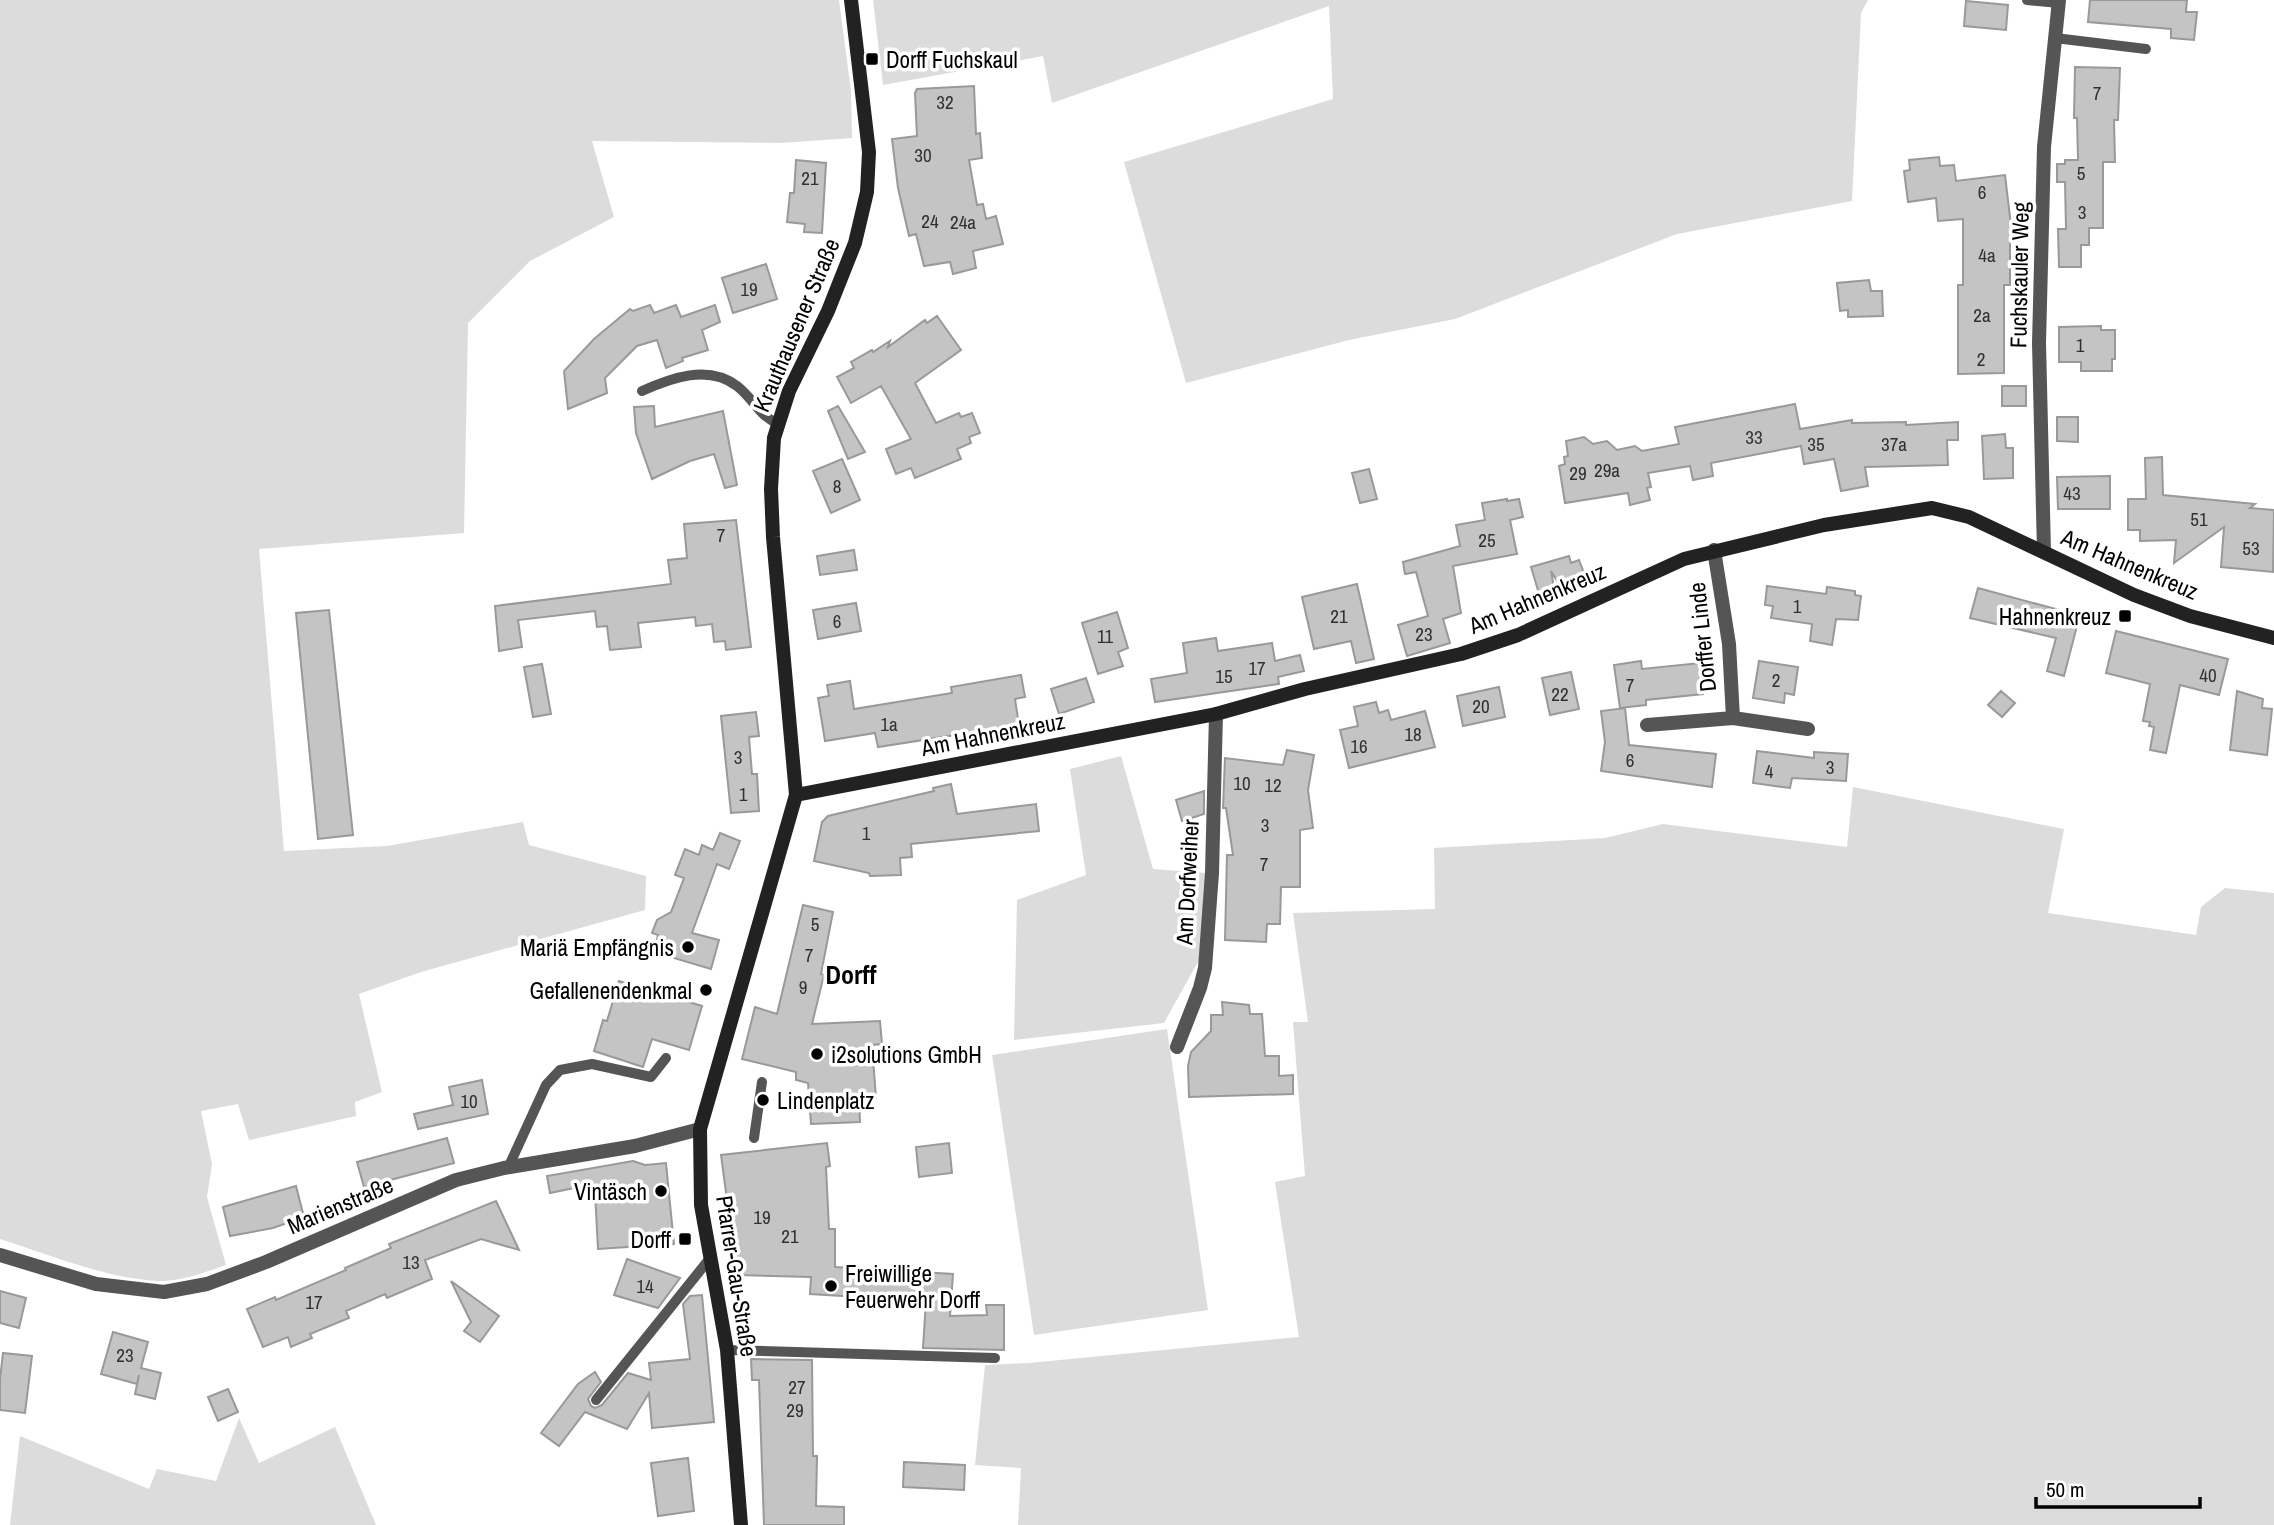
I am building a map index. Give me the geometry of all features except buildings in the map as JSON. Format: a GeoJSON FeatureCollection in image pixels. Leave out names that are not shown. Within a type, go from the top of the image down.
{"type":"FeatureCollection","features":[{"type":"Feature","properties":{"kind":"street","name":"Krauthausener Straße"},"geometry":{"type":"LineString","coordinates":[[796,795],[773,537],[771,489],[774,438],[789,391],[828,311],[855,243],[867,192],[869,152],[851,0]]}},
{"type":"Feature","properties":{"kind":"street","name":"Fuchskauler Weg"},"geometry":{"type":"LineString","coordinates":[[2044,552],[2039,343],[2044,147],[2059,2]]}},
{"type":"Feature","properties":{"kind":"street","name":"Am Hahnenkreuz"},"geometry":{"type":"LineString","coordinates":[[796,795],[1216,714],[1305,690],[1461,654],[1518,635],[1684,559],[1824,525],[1932,508],[1969,517],[2134,595],[2190,616],[2274,638]]}},
{"type":"Feature","properties":{"kind":"street","name":"Dorffer Linde"},"geometry":{"type":"LineString","coordinates":[[1714,550],[1728,644],[1733,718]]}},
{"type":"Feature","properties":{"kind":"street","name":"Am Dorfweiher"},"geometry":{"type":"LineString","coordinates":[[1177,1047],[1205,968],[1212,873],[1216,714]]}},
{"type":"Feature","properties":{"kind":"street","name":"Dorffer Linde"},"geometry":{"type":"LineString","coordinates":[[1647,725],[1733,718],[1808,729]]}},
{"type":"Feature","properties":{"kind":"street","name":"Pfarrer-Gau-Straße"},"geometry":{"type":"LineString","coordinates":[[741,1525],[727,1350],[701,1205],[700,1129],[796,795]]}},
{"type":"Feature","properties":{"kind":"street","name":"Marienstraße"},"geometry":{"type":"LineString","coordinates":[[0,1255],[96,1284],[164,1292],[207,1284],[266,1262],[456,1180],[635,1146],[700,1129]]}},
{"type":"Feature","properties":{"kind":"lane"},"geometry":{"type":"LineString","coordinates":[[2027,0],[2059,2]]}},
{"type":"Feature","properties":{"kind":"lane"},"geometry":{"type":"LineString","coordinates":[[2055,38],[2146,49]]}},
{"type":"Feature","properties":{"kind":"lane"},"geometry":{"type":"LineString","coordinates":[[642,391],[677,376],[712,376],[738,387],[756,409],[778,424]]}},
{"type":"Feature","properties":{"kind":"lane"},"geometry":{"type":"LineString","coordinates":[[508,1168],[547,1085],[560,1070],[592,1064],[651,1077],[666,1058]]}},
{"type":"Feature","properties":{"kind":"lane"},"geometry":{"type":"LineString","coordinates":[[754,1138],[762,1082]]}},
{"type":"Feature","properties":{"kind":"lane"},"geometry":{"type":"LineString","coordinates":[[596,1400],[710,1257]]}},
{"type":"Feature","properties":{"kind":"lane"},"geometry":{"type":"LineString","coordinates":[[727,1350],[995,1358]]}},
{"type":"Feature","properties":{"kind":"shaded area"},"geometry":{"type":"Polygon","coordinates":[[[0,0],[839,0],[851,91],[852,138],[780,143],[592,141],[614,217],[530,261],[468,323],[464,533],[259,549],[284,851],[387,846],[523,822],[529,845],[646,876],[645,910],[421,972],[359,994],[382,1092],[355,1102],[356,1116],[249,1140],[238,1104],[201,1111],[212,1164],[207,1197],[226,1265],[175,1280],[158,1281],[118,1275],[78,1265],[0,1239],[0,0]]]}},
{"type":"Feature","properties":{"kind":"shaded area"},"geometry":{"type":"Polygon","coordinates":[[[873,0],[1868,0],[1861,13],[1852,201],[1677,234],[1455,319],[1349,340],[1186,383],[1124,162],[1333,99],[1329,6],[1052,103],[1043,56],[883,85],[873,0]]]}},
{"type":"Feature","properties":{"kind":"shaded area"},"geometry":{"type":"Polygon","coordinates":[[[1121,756],[1153,869],[1206,873],[1199,960],[1164,1023],[1014,1040],[1017,900],[1086,875],[1070,769],[1121,756]]]}},
{"type":"Feature","properties":{"kind":"shaded area"},"geometry":{"type":"Polygon","coordinates":[[[1853,787],[2064,829],[2048,913],[2196,935],[2201,907],[2225,888],[2274,893],[2274,1525],[1018,1525],[1021,1468],[975,1465],[985,1365],[1299,1337],[1275,1182],[1305,1176],[1293,1022],[1308,1022],[1293,913],[1435,909],[1434,848],[1605,838],[1663,824],[1847,847],[1853,787]]]}},
{"type":"Feature","properties":{"kind":"shaded area"},"geometry":{"type":"Polygon","coordinates":[[[1167,1029],[1208,1310],[1034,1335],[992,1055],[1167,1029]]]}},
{"type":"Feature","properties":{"kind":"shaded area"},"geometry":{"type":"Polygon","coordinates":[[[239,1418],[259,1463],[335,1427],[376,1525],[10,1525],[20,1436],[149,1489],[157,1469],[216,1481],[239,1418]]]}},
{"type":"Feature","properties":{"kind":"place","name":"Dorff Fuchskaul"},"geometry":{"type":"Point","coordinates":[872,59]}},
{"type":"Feature","properties":{"kind":"place","name":"Hahnenkreuz"},"geometry":{"type":"Point","coordinates":[2125,616]}},
{"type":"Feature","properties":{"kind":"place","name":"Mariä Empfängnis"},"geometry":{"type":"Point","coordinates":[688,947]}},
{"type":"Feature","properties":{"kind":"place","name":"Gefallenendenkmal"},"geometry":{"type":"Point","coordinates":[706,990]}},
{"type":"Feature","properties":{"kind":"place","name":"i2solutions GmbH"},"geometry":{"type":"Point","coordinates":[817,1054]}},
{"type":"Feature","properties":{"kind":"place","name":"Lindenplatz"},"geometry":{"type":"Point","coordinates":[763,1100]}},
{"type":"Feature","properties":{"kind":"place","name":"Vintäsch"},"geometry":{"type":"Point","coordinates":[661,1191]}},
{"type":"Feature","properties":{"kind":"place","name":"Dorff"},"geometry":{"type":"Point","coordinates":[685,1239]}},
{"type":"Feature","properties":{"kind":"place","name":"Freiwillige Feuerwehr Dorff"},"geometry":{"type":"Point","coordinates":[831,1286]}},
{"type":"Feature","properties":{"kind":"district","name":"Dorff"},"geometry":{"type":"Point","coordinates":[851,974]}}]}
